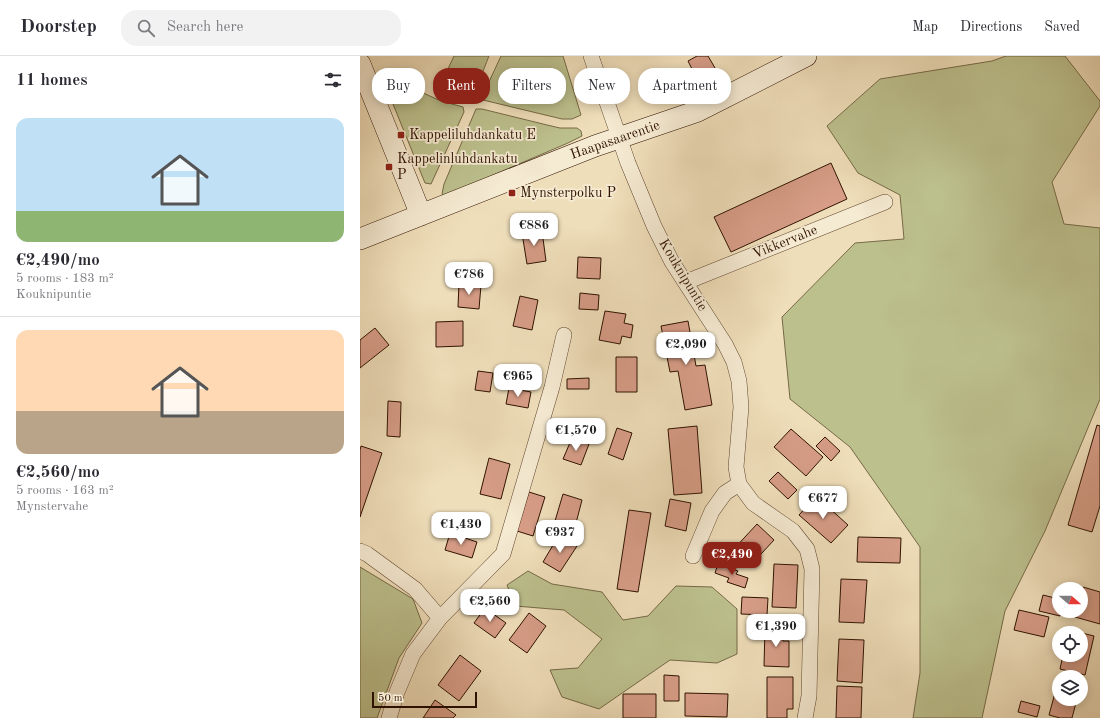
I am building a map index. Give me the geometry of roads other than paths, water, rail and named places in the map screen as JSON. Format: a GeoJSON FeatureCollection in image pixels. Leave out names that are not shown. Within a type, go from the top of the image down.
{"type":"FeatureCollection","features":[{"type":"Feature","properties":{"kind":"main road","name":"Haapasaarentie"},"geometry":{"type":"LineString","coordinates":[[360,240],[619,137],[698,111],[806,56]]}},
{"type":"Feature","properties":{"kind":"main road"},"geometry":{"type":"LineString","coordinates":[[361,71],[421,215]]}},
{"type":"Feature","properties":{"kind":"street","name":"Kouknipuntie"},"geometry":{"type":"LineString","coordinates":[[591,56],[619,137],[654,226],[672,262],[725,344],[734,362],[739,381],[741,407],[736,467],[739,484],[752,503],[793,531],[807,549],[812,569],[809,696],[806,718]]}},
{"type":"Feature","properties":{"kind":"street","name":"Vikkervahe"},"geometry":{"type":"LineString","coordinates":[[686,282],[885,202]]}},
{"type":"Feature","properties":{"kind":"street"},"geometry":{"type":"LineString","coordinates":[[389,718],[397,692],[413,654],[440,618],[503,554],[552,387],[564,335]]}},
{"type":"Feature","properties":{"kind":"street"},"geometry":{"type":"LineString","coordinates":[[693,556],[712,511],[725,493],[739,484]]}},
{"type":"Feature","properties":{"kind":"street"},"geometry":{"type":"LineString","coordinates":[[360,551],[379,562],[415,589],[440,618]]}},
{"type":"Feature","properties":{"kind":"place","name":"Kappeliluhdankatu E"},"geometry":{"type":"Point","coordinates":[401,135]}},
{"type":"Feature","properties":{"kind":"place","name":"Kappelinluhdankatu P"},"geometry":{"type":"Point","coordinates":[389,167]}},
{"type":"Feature","properties":{"kind":"place","name":"Mynsterpolku P"},"geometry":{"type":"Point","coordinates":[512,193]}}]}
